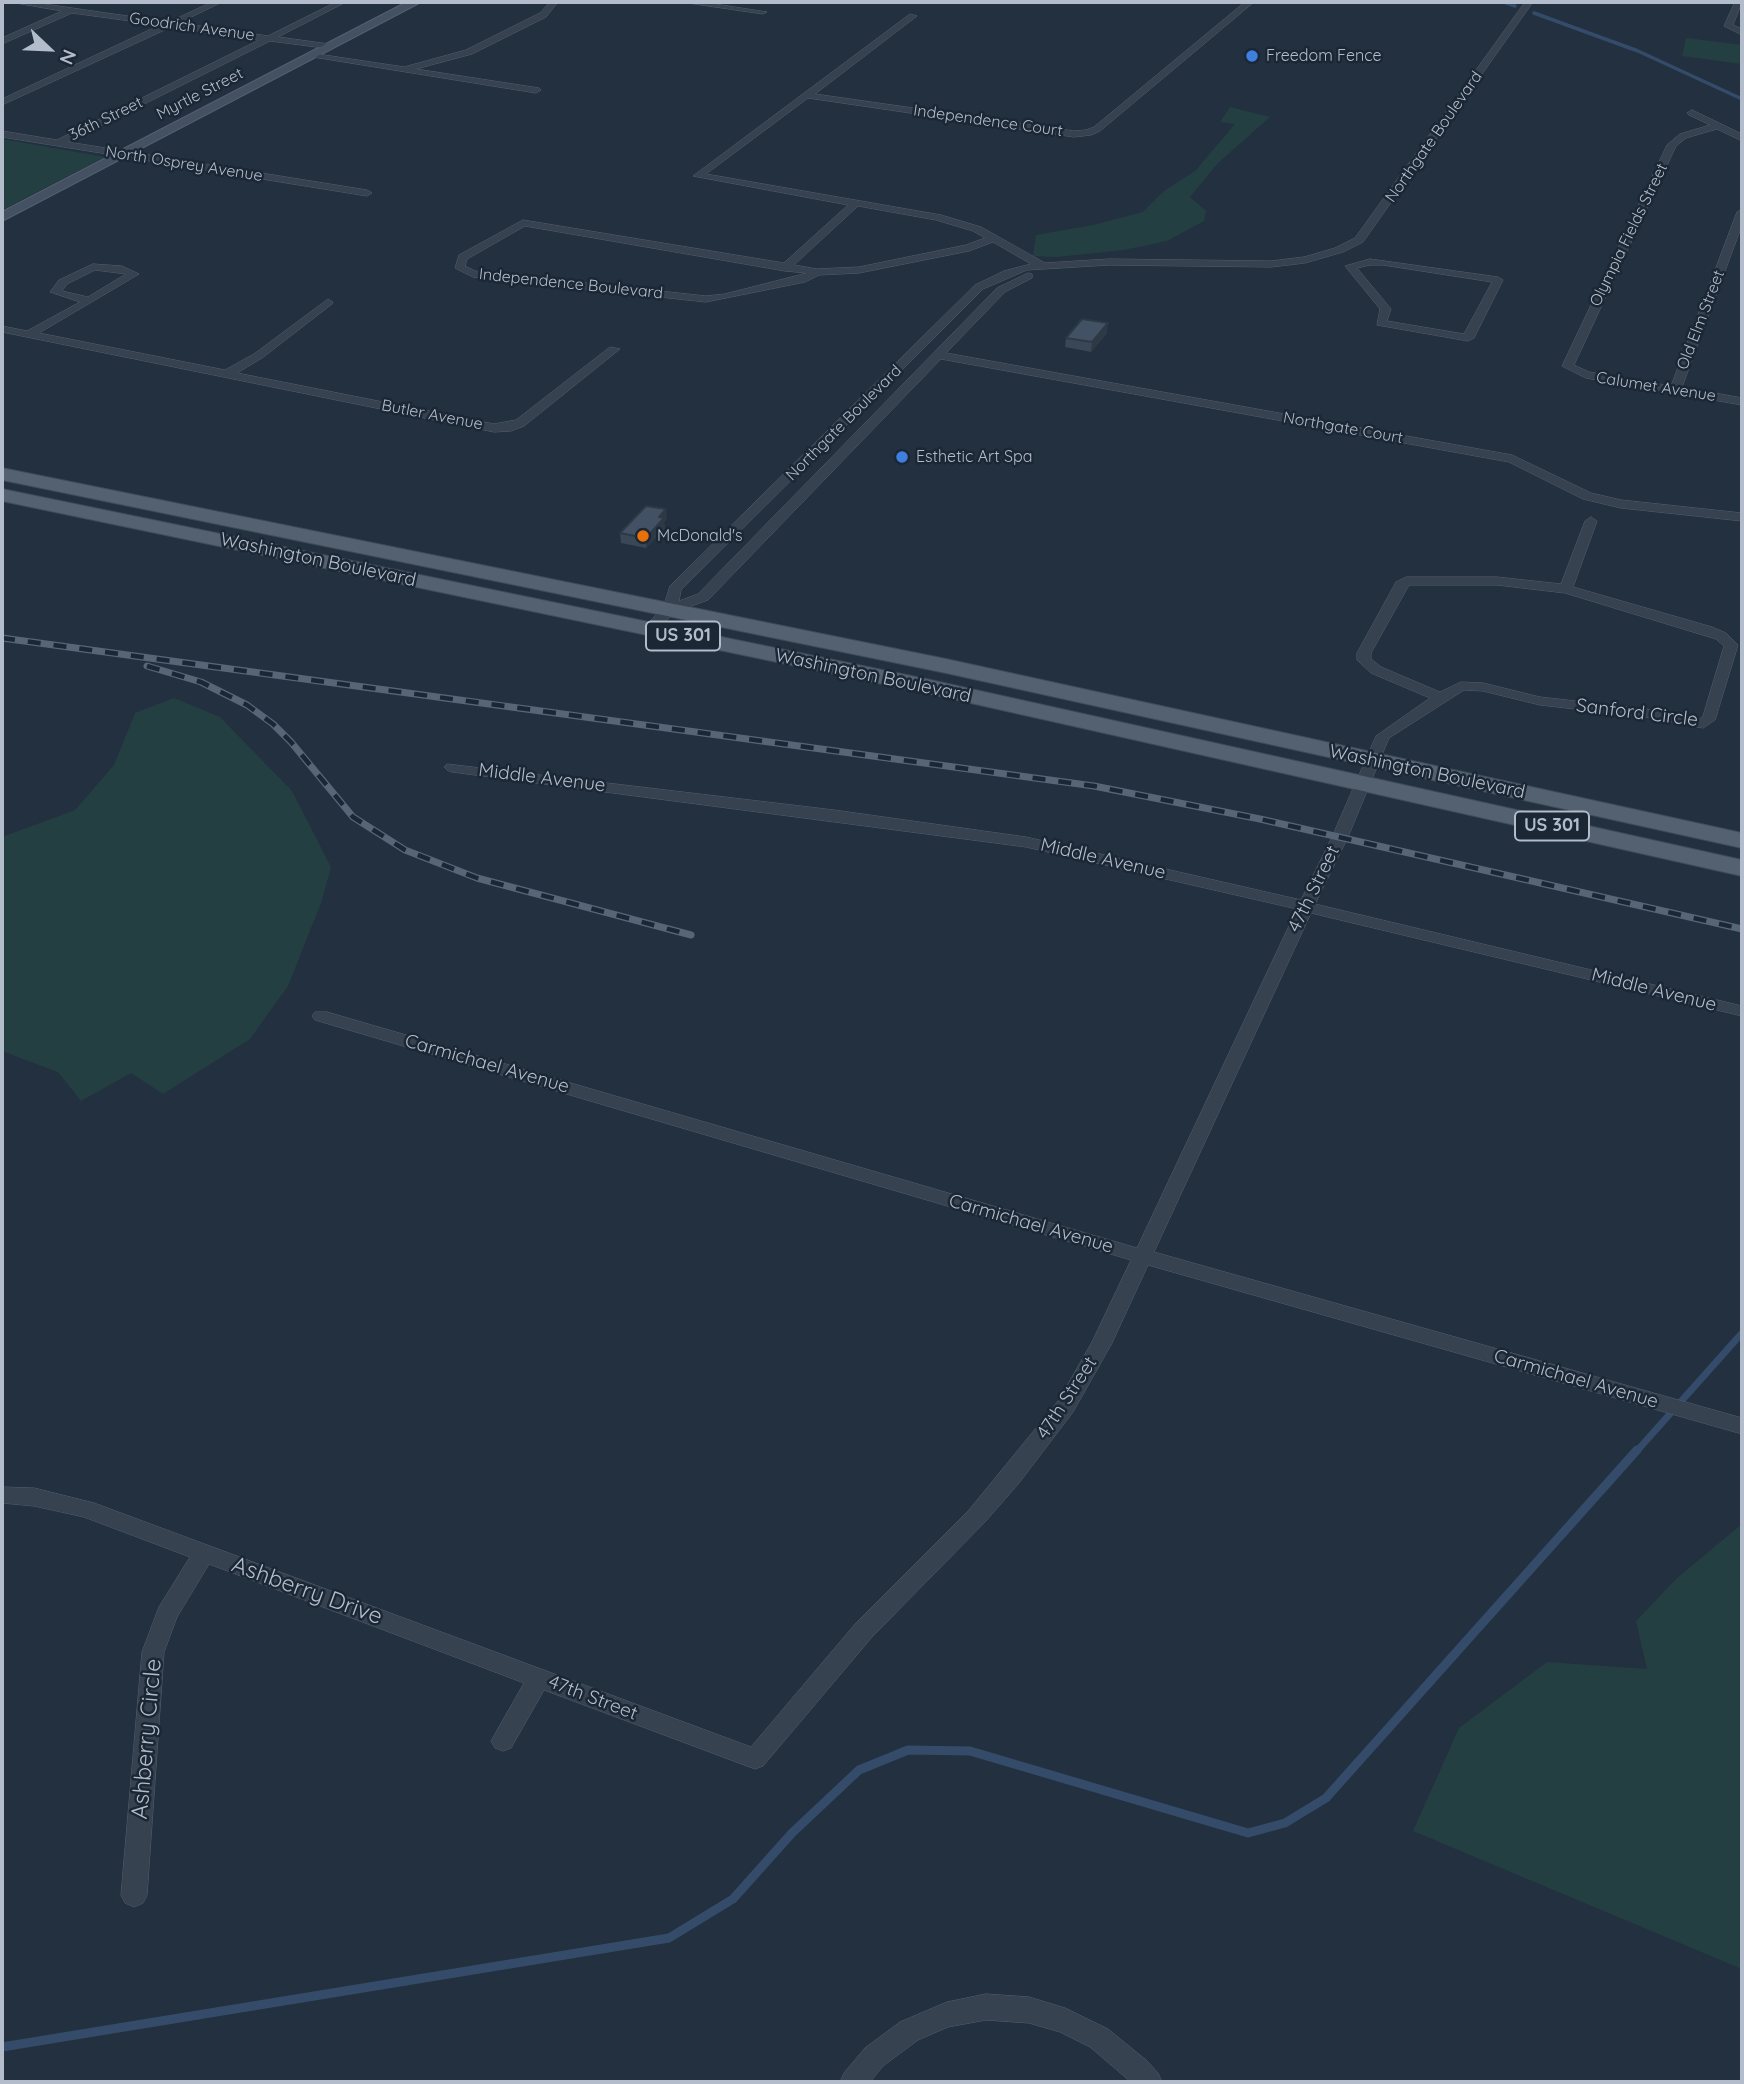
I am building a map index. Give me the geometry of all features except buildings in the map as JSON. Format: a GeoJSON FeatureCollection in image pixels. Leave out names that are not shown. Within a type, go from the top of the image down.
{"type":"FeatureCollection","features":[{"type":"Feature","properties":{"kind":"main road","name":"Washington Boulevard"},"geometry":{"type":"LineString","coordinates":[[2,474],[670,609],[1742,841]]}},
{"type":"Feature","properties":{"kind":"main road","name":"Washington Boulevard"},"geometry":{"type":"LineString","coordinates":[[2,495],[926,686],[1536,822],[1563,824],[1742,866]]}},
{"type":"Feature","properties":{"kind":"street","name":"Goodrich Avenue"},"geometry":{"type":"LineString","coordinates":[[13,2],[328,47]]}},
{"type":"Feature","properties":{"kind":"street"},"geometry":{"type":"LineString","coordinates":[[2,102],[218,2]]}},
{"type":"Feature","properties":{"kind":"street","name":"36th Street"},"geometry":{"type":"LineString","coordinates":[[58,143],[342,2]]}},
{"type":"Feature","properties":{"kind":"street","name":"Myrtle Street"},"geometry":{"type":"LineString","coordinates":[[2,217],[415,2]]}},
{"type":"Feature","properties":{"kind":"street"},"geometry":{"type":"LineString","coordinates":[[405,70],[469,52],[542,15],[554,2]]}},
{"type":"Feature","properties":{"kind":"street"},"geometry":{"type":"LineString","coordinates":[[685,2],[764,12]]}},
{"type":"Feature","properties":{"kind":"street","name":"Independence Court"},"geometry":{"type":"LineString","coordinates":[[806,95],[1060,132],[1088,133],[1097,129],[1250,2]]}},
{"type":"Feature","properties":{"kind":"street","name":"Northgate Boulevard"},"geometry":{"type":"LineString","coordinates":[[670,609],[675,589],[979,288],[1008,272],[1041,265],[1120,262],[1249,265],[1300,261],[1348,246],[1366,233],[1529,2]]}},
{"type":"Feature","properties":{"kind":"street"},"geometry":{"type":"LineString","coordinates":[[1739,6],[1728,26],[1742,33]]}},
{"type":"Feature","properties":{"kind":"street"},"geometry":{"type":"LineString","coordinates":[[2,41],[72,10]]}},
{"type":"Feature","properties":{"kind":"street"},"geometry":{"type":"LineString","coordinates":[[913,16],[698,176],[937,217],[977,229],[1041,265]]}},
{"type":"Feature","properties":{"kind":"street"},"geometry":{"type":"LineString","coordinates":[[312,56],[536,90]]}},
{"type":"Feature","properties":{"kind":"street"},"geometry":{"type":"LineString","coordinates":[[1692,113],[1742,138]]}},
{"type":"Feature","properties":{"kind":"street","name":"Olympia Fields Street"},"geometry":{"type":"LineString","coordinates":[[1571,370],[1567,362],[1671,145],[1688,134],[1718,126]]}},
{"type":"Feature","properties":{"kind":"street","name":"North Osprey Avenue"},"geometry":{"type":"LineString","coordinates":[[2,134],[367,193]]}},
{"type":"Feature","properties":{"kind":"street"},"geometry":{"type":"LineString","coordinates":[[785,268],[858,202]]}},
{"type":"Feature","properties":{"kind":"street","name":"Old Elm Street"},"geometry":{"type":"LineString","coordinates":[[1675,390],[1742,212]]}},
{"type":"Feature","properties":{"kind":"street","name":"Independence Boulevard"},"geometry":{"type":"LineString","coordinates":[[817,272],[805,279],[706,299],[480,275],[460,268],[460,263],[463,257],[523,223],[817,272],[859,271],[969,248],[995,238]]}},
{"type":"Feature","properties":{"kind":"street"},"geometry":{"type":"LineString","coordinates":[[1324,254],[1350,266],[1386,309],[1381,323],[1468,338],[1498,280],[1382,262],[1350,266]]}},
{"type":"Feature","properties":{"kind":"street","name":"Northgate Boulevard"},"geometry":{"type":"LineString","coordinates":[[650,629],[670,609],[703,597],[1001,290],[1033,274],[1041,265]]}},
{"type":"Feature","properties":{"kind":"street"},"geometry":{"type":"LineString","coordinates":[[28,335],[89,301],[128,279],[133,272],[93,267],[54,290],[89,301]]}},
{"type":"Feature","properties":{"kind":"street"},"geometry":{"type":"LineString","coordinates":[[227,374],[258,356],[328,302]]}},
{"type":"Feature","properties":{"kind":"street","name":"Butler Avenue"},"geometry":{"type":"LineString","coordinates":[[2,329],[503,428],[520,422],[614,349]]}},
{"type":"Feature","properties":{"kind":"street","name":"Northgate Court"},"geometry":{"type":"LineString","coordinates":[[938,355],[1512,458],[1587,496],[1621,503],[1742,517]]}},
{"type":"Feature","properties":{"kind":"street","name":"Calumet Avenue"},"geometry":{"type":"LineString","coordinates":[[1571,370],[1586,376],[1742,401]]}},
{"type":"Feature","properties":{"kind":"street"},"geometry":{"type":"LineString","coordinates":[[1566,589],[1591,521]]}},
{"type":"Feature","properties":{"kind":"street","name":"Sanford Circle"},"geometry":{"type":"LineString","coordinates":[[1372,760],[1383,736],[1455,688],[1472,686],[1540,701],[1646,713],[1703,724],[1707,722],[1730,653],[1729,642],[1707,630],[1566,589],[1497,582],[1406,581],[1401,585],[1364,653],[1364,660],[1376,670],[1441,696]]}},
{"type":"Feature","properties":{"kind":"street","name":"47th Street"},"geometry":{"type":"LineString","coordinates":[[539,1678],[755,1759],[864,1630],[977,1516],[1066,1406],[1102,1343],[1372,760]]}},
{"type":"Feature","properties":{"kind":"street","name":"Middle Avenue"},"geometry":{"type":"LineString","coordinates":[[452,767],[1026,842],[1742,1011]]}},
{"type":"Feature","properties":{"kind":"street","name":"Carmichael Avenue"},"geometry":{"type":"LineString","coordinates":[[321,1016],[1142,1256],[1741,1425]]}},
{"type":"Feature","properties":{"kind":"street","name":"Ashberry Drive"},"geometry":{"type":"LineString","coordinates":[[2,1494],[43,1499],[86,1509],[539,1678]]}},
{"type":"Feature","properties":{"kind":"street","name":"Ashberry Circle"},"geometry":{"type":"LineString","coordinates":[[134,1895],[153,1652],[167,1614],[204,1553]]}},
{"type":"Feature","properties":{"kind":"street"},"geometry":{"type":"LineString","coordinates":[[503,1741],[539,1678]]}},
{"type":"Feature","properties":{"kind":"street"},"geometry":{"type":"LineString","coordinates":[[853,2082],[874,2057],[909,2031],[947,2015],[986,2007],[1029,2010],[1065,2021],[1099,2038],[1149,2082]]}},
{"type":"Feature","properties":{"kind":"green space"},"geometry":{"type":"Polygon","coordinates":[[[1686,38],[1742,45],[1742,64],[1682,56],[1686,38]]]}},
{"type":"Feature","properties":{"kind":"green space"},"geometry":{"type":"Polygon","coordinates":[[[1230,107],[1270,117],[1218,163],[1190,197],[1206,211],[1204,221],[1167,241],[1124,250],[1057,257],[1033,256],[1036,235],[1093,225],[1143,212],[1164,191],[1195,171],[1235,124],[1220,122],[1230,107]]]}},
{"type":"Feature","properties":{"kind":"green space"},"geometry":{"type":"Polygon","coordinates":[[[2,139],[105,157],[2,210],[2,139]]]}},
{"type":"Feature","properties":{"kind":"green space"},"geometry":{"type":"Polygon","coordinates":[[[174,698],[220,717],[292,791],[331,867],[321,903],[288,986],[250,1039],[163,1094],[131,1073],[81,1101],[58,1072],[2,1051],[2,837],[75,810],[114,765],[135,713],[174,698]]]}},
{"type":"Feature","properties":{"kind":"green space"},"geometry":{"type":"Polygon","coordinates":[[[1742,1524],[1742,1969],[1413,1831],[1459,1728],[1547,1662],[1647,1669],[1636,1621],[1677,1578],[1742,1524]]]}},
{"type":"Feature","properties":{"kind":"waterway"},"geometry":{"type":"LineString","coordinates":[[1504,2],[1515,6]]}},
{"type":"Feature","properties":{"kind":"waterway"},"geometry":{"type":"LineString","coordinates":[[1534,13],[1638,51],[1742,99]]}},
{"type":"Feature","properties":{"kind":"waterway"},"geometry":{"type":"LineString","coordinates":[[1636,1452],[1742,1333]]}},
{"type":"Feature","properties":{"kind":"waterway"},"geometry":{"type":"LineString","coordinates":[[2,2047],[669,1938],[733,1899],[792,1833],[859,1770],[908,1750],[970,1751],[1248,1833],[1285,1823],[1326,1798],[1637,1450]]}},
{"type":"Feature","properties":{"kind":"railway"},"geometry":{"type":"LineString","coordinates":[[2,638],[1094,786],[1260,819],[1742,929]]}},
{"type":"Feature","properties":{"kind":"railway"},"geometry":{"type":"LineString","coordinates":[[147,666],[201,682],[247,705],[273,724],[291,742],[353,817],[405,850],[477,878],[691,935]]}},
{"type":"Feature","properties":{"kind":"place","name":"Freedom Fence"},"geometry":{"type":"Point","coordinates":[1252,56]}},
{"type":"Feature","properties":{"kind":"place","name":"Esthetic Art Spa"},"geometry":{"type":"Point","coordinates":[902,457]}},
{"type":"Feature","properties":{"kind":"place","name":"McDonald's"},"geometry":{"type":"Point","coordinates":[643,536]}}]}
